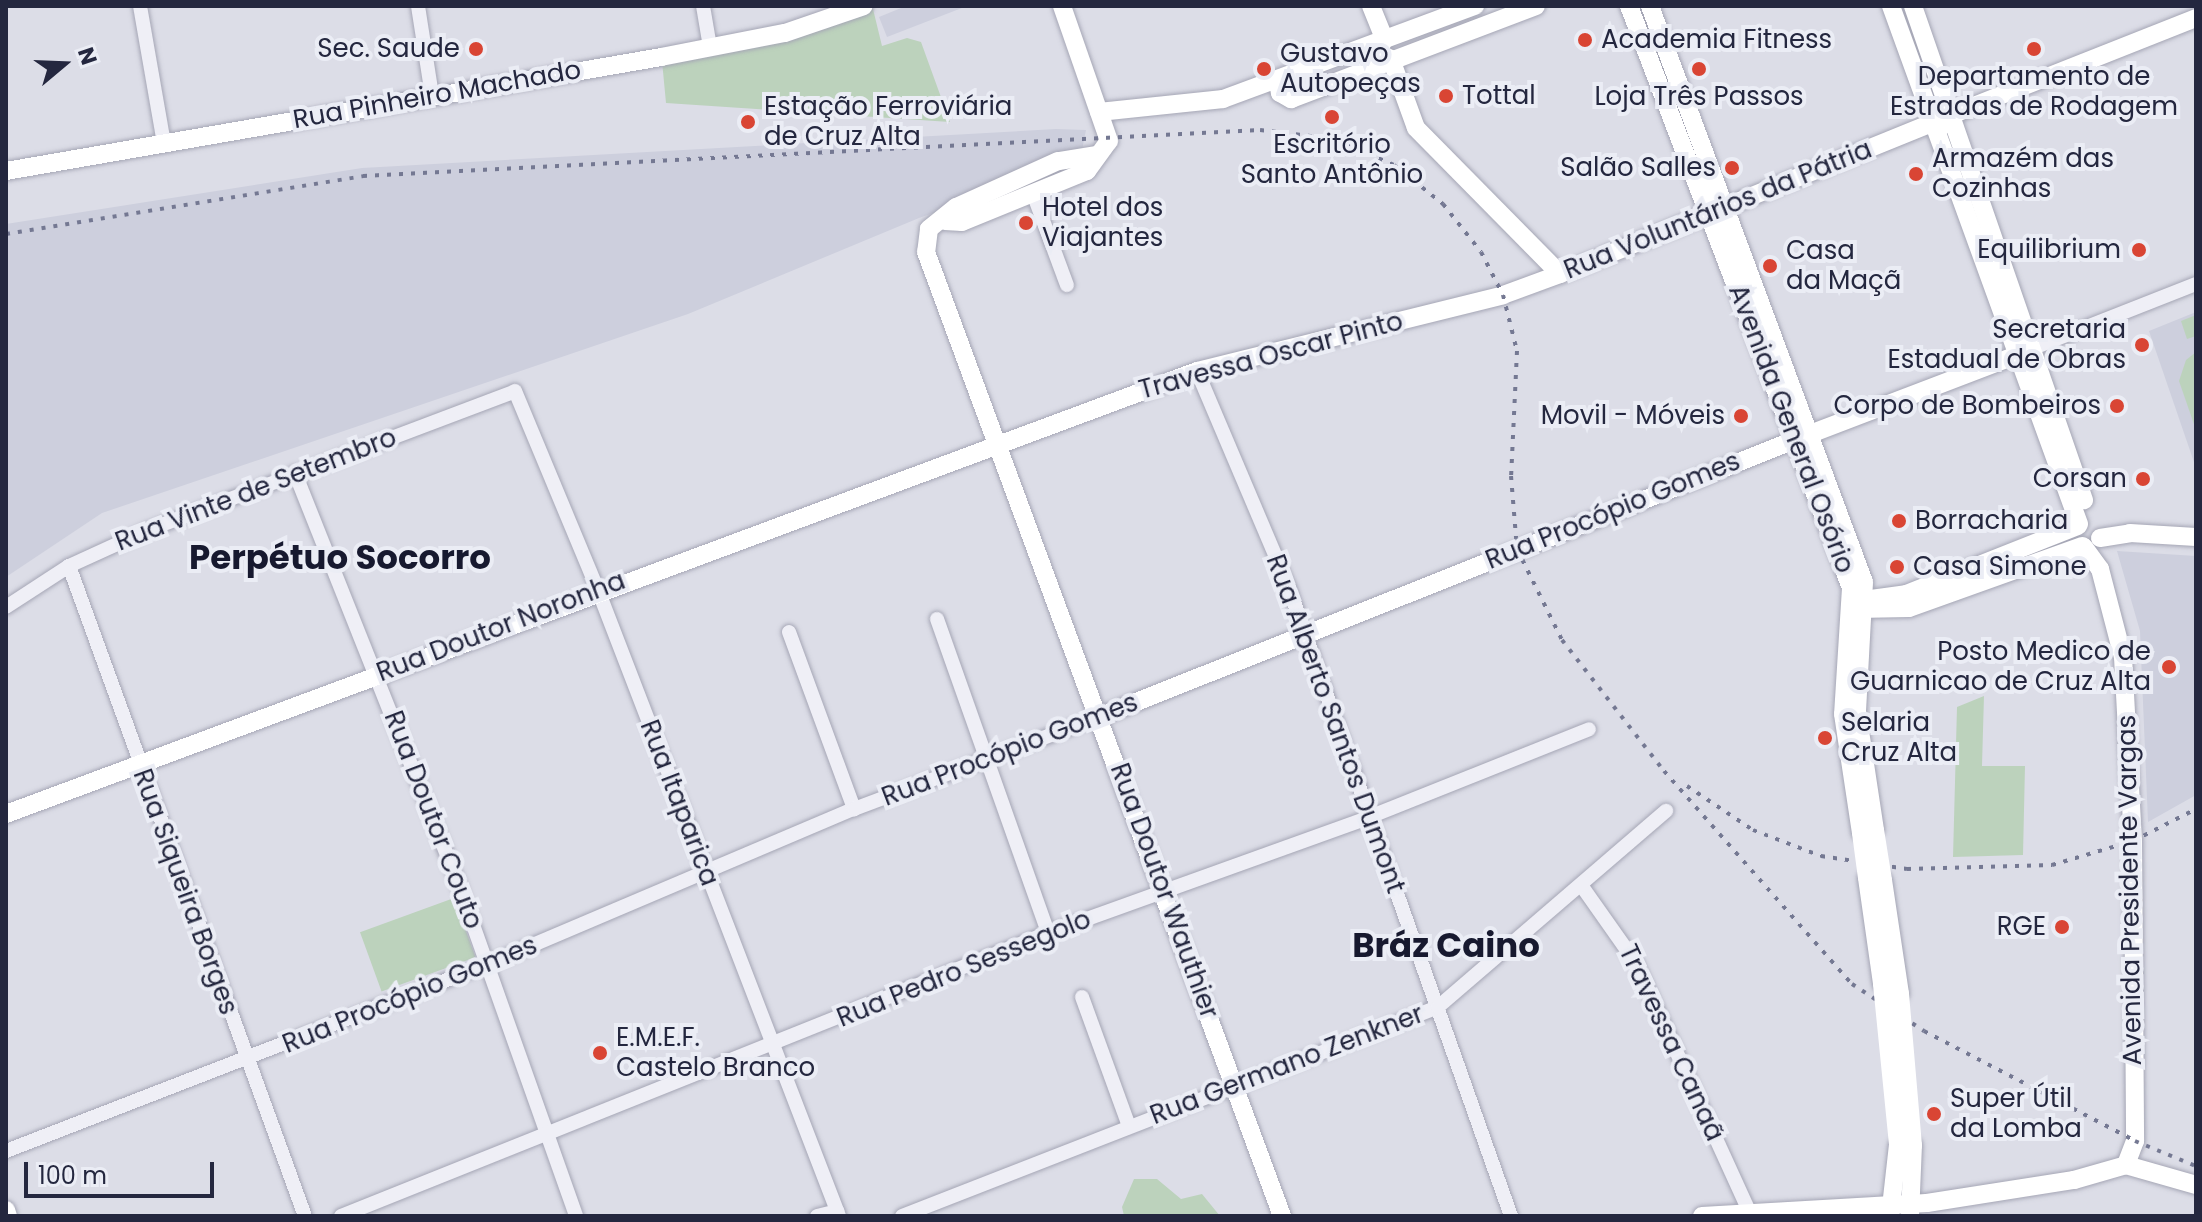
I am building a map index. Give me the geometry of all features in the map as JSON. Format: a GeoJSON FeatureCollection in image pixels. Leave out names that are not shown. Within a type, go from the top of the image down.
{"type":"FeatureCollection","features":[{"type":"Feature","properties":{"kind":"main road","name":"Rua Pinheiro Machado"},"geometry":{"type":"LineString","coordinates":[[6,171],[785,33],[864,6]]}},
{"type":"Feature","properties":{"kind":"main road"},"geometry":{"type":"LineString","coordinates":[[937,225],[962,222],[1034,196],[1087,171],[1109,141],[1062,6]]}},
{"type":"Feature","properties":{"kind":"main road"},"geometry":{"type":"LineString","coordinates":[[1371,6],[1384,39],[1398,46],[1391,59],[1416,128],[1560,274]]}},
{"type":"Feature","properties":{"kind":"main road"},"geometry":{"type":"LineString","coordinates":[[1099,112],[1126,112],[1223,99],[1475,6]]}},
{"type":"Feature","properties":{"kind":"main road"},"geometry":{"type":"LineString","coordinates":[[1278,81],[1280,93],[1291,99],[1536,6]]}},
{"type":"Feature","properties":{"kind":"main road","name":"Avenida General Osório"},"geometry":{"type":"LineString","coordinates":[[1629,6],[1718,213],[1804,436],[1858,604],[1858,767],[1875,879],[1900,994],[1905,1145],[1902,1210]]}},
{"type":"Feature","properties":{"kind":"main road","name":"Avenida General Osório"},"geometry":{"type":"LineString","coordinates":[[1650,6],[1718,213]]}},
{"type":"Feature","properties":{"kind":"main road","name":"Avenida Presidente Vargas"},"geometry":{"type":"LineString","coordinates":[[1891,6],[1932,123],[2024,352],[2089,534],[2123,657],[2133,841],[2135,1141],[2126,1165]]}},
{"type":"Feature","properties":{"kind":"main road","name":"Avenida Presidente Vargas"},"geometry":{"type":"LineString","coordinates":[[1913,6],[1951,115],[2024,352]]}},
{"type":"Feature","properties":{"kind":"main road","name":"Rua Voluntários da Pátria"},"geometry":{"type":"LineString","coordinates":[[1503,295],[1718,213],[1932,123],[1939,111],[1951,115],[2196,18]]}},
{"type":"Feature","properties":{"kind":"main road"},"geometry":{"type":"LineString","coordinates":[[937,225],[956,207],[1004,183],[1079,154],[1097,155]]}},
{"type":"Feature","properties":{"kind":"main road","name":"Rua Doutor Wauthier"},"geometry":{"type":"LineString","coordinates":[[937,225],[926,252],[1101,716],[1282,1216]]}},
{"type":"Feature","properties":{"kind":"main road","name":"Travessa Oscar Pinto"},"geometry":{"type":"LineString","coordinates":[[997,441],[1197,371],[1503,295]]}},
{"type":"Feature","properties":{"kind":"main road","name":"Rua Procópio Gomes"},"geometry":{"type":"LineString","coordinates":[[1101,716],[1804,436],[2024,352]]}},
{"type":"Feature","properties":{"kind":"main road","name":"Rua Doutor Noronha"},"geometry":{"type":"LineString","coordinates":[[6,814],[997,441]]}},
{"type":"Feature","properties":{"kind":"main road"},"geometry":{"type":"LineString","coordinates":[[1858,604],[1901,603],[2089,534],[2196,537]]}},
{"type":"Feature","properties":{"kind":"main road","name":"Avenida General Osório"},"geometry":{"type":"LineString","coordinates":[[1875,879],[1882,984],[1905,1145]]}},
{"type":"Feature","properties":{"kind":"main road"},"geometry":{"type":"LineString","coordinates":[[1702,1216],[1748,1209],[1902,1210],[2074,1180],[2126,1165],[2196,1185]]}},
{"type":"Feature","properties":{"kind":"main road"},"geometry":{"type":"LineString","coordinates":[[6,1210],[8,1216]]}},
{"type":"Feature","properties":{"kind":"street"},"geometry":{"type":"LineString","coordinates":[[140,6],[164,143]]}},
{"type":"Feature","properties":{"kind":"street"},"geometry":{"type":"LineString","coordinates":[[418,6],[432,95]]}},
{"type":"Feature","properties":{"kind":"street"},"geometry":{"type":"LineString","coordinates":[[703,6],[710,47]]}},
{"type":"Feature","properties":{"kind":"street"},"geometry":{"type":"LineString","coordinates":[[1034,196],[1067,285]]}},
{"type":"Feature","properties":{"kind":"street","name":"Rua Procópio Gomes"},"geometry":{"type":"LineString","coordinates":[[2024,352],[2196,284]]}},
{"type":"Feature","properties":{"kind":"street","name":"Rua Alberto Santos Dumont"},"geometry":{"type":"LineString","coordinates":[[1197,371],[1289,588],[1367,818],[1438,1007],[1511,1216]]}},
{"type":"Feature","properties":{"kind":"street","name":"Rua Vinte de Setembro"},"geometry":{"type":"LineString","coordinates":[[6,607],[69,566],[295,473],[515,391]]}},
{"type":"Feature","properties":{"kind":"street","name":"Rua Itaparica"},"geometry":{"type":"LineString","coordinates":[[515,391],[598,590],[838,1213]]}},
{"type":"Feature","properties":{"kind":"street","name":"Rua Doutor Couto"},"geometry":{"type":"LineString","coordinates":[[295,473],[377,674],[488,964],[576,1216]]}},
{"type":"Feature","properties":{"kind":"street","name":"Rua Siqueira Borges"},"geometry":{"type":"LineString","coordinates":[[69,566],[246,1061],[305,1216]]}},
{"type":"Feature","properties":{"kind":"street"},"geometry":{"type":"LineString","coordinates":[[937,619],[1048,933]]}},
{"type":"Feature","properties":{"kind":"street"},"geometry":{"type":"LineString","coordinates":[[789,632],[854,809]]}},
{"type":"Feature","properties":{"kind":"street","name":"Rua Procópio Gomes"},"geometry":{"type":"LineString","coordinates":[[6,1151],[246,1061],[488,964],[854,809],[1101,716]]}},
{"type":"Feature","properties":{"kind":"street","name":"Rua Pedro Sessegolo"},"geometry":{"type":"LineString","coordinates":[[341,1216],[776,1046],[1048,933],[1367,818],[1589,729]]}},
{"type":"Feature","properties":{"kind":"street","name":"Rua Germano Zenkner"},"geometry":{"type":"LineString","coordinates":[[902,1216],[1235,1083],[1438,1007],[1666,811]]}},
{"type":"Feature","properties":{"kind":"street","name":"Travessa Canaã"},"geometry":{"type":"LineString","coordinates":[[1581,885],[1636,963],[1748,1209]]}},
{"type":"Feature","properties":{"kind":"street"},"geometry":{"type":"LineString","coordinates":[[1082,997],[1129,1126]]}},
{"type":"Feature","properties":{"kind":"street"},"geometry":{"type":"LineString","coordinates":[[817,1216],[838,1213]]}},
{"type":"Feature","properties":{"kind":"shaded area"},"geometry":{"type":"Polygon","coordinates":[[[906,6],[967,6],[887,37],[879,17],[906,6]]]}},
{"type":"Feature","properties":{"kind":"shaded area"},"geometry":{"type":"Polygon","coordinates":[[[1056,129],[1086,130],[1080,160],[919,218],[688,314],[102,513],[6,577],[6,224],[362,168],[1056,129]]]}},
{"type":"Feature","properties":{"kind":"shaded area"},"geometry":{"type":"Polygon","coordinates":[[[2196,312],[2196,468],[2149,331],[2196,312]]]}},
{"type":"Feature","properties":{"kind":"shaded area","name":"Posto Medico de Guarnicao de Cruz Alta"},"geometry":{"type":"Polygon","coordinates":[[[2117,551],[2196,556],[2196,795],[2148,822],[2140,631],[2117,551]]]}},
{"type":"Feature","properties":{"kind":"green space"},"geometry":{"type":"Polygon","coordinates":[[[873,9],[882,46],[907,38],[921,42],[950,122],[666,103],[662,61],[789,41],[873,9]]]}},
{"type":"Feature","properties":{"kind":"green space"},"geometry":{"type":"Polygon","coordinates":[[[2196,315],[2196,336],[2187,339],[2181,321],[2196,315]]]}},
{"type":"Feature","properties":{"kind":"green space"},"geometry":{"type":"Polygon","coordinates":[[[2196,352],[2196,430],[2179,381],[2186,360],[2196,352]]]}},
{"type":"Feature","properties":{"kind":"green space"},"geometry":{"type":"Polygon","coordinates":[[[1984,696],[1982,766],[2025,766],[2023,855],[1953,857],[1957,707],[1984,696]]]}},
{"type":"Feature","properties":{"kind":"green space"},"geometry":{"type":"Polygon","coordinates":[[[454,898],[476,957],[382,991],[360,932],[454,898]]]}},
{"type":"Feature","properties":{"kind":"green space"},"geometry":{"type":"Polygon","coordinates":[[[1134,1179],[1157,1179],[1181,1199],[1202,1194],[1220,1216],[1124,1216],[1122,1207],[1134,1179]]]}},
{"type":"Feature","properties":{"kind":"railway"},"geometry":{"type":"LineString","coordinates":[[6,234],[363,176],[1260,130],[1335,139],[1394,165],[1443,204],[1481,252],[1503,295],[1517,351],[1511,476],[1517,549],[1562,640],[1664,771],[1852,984],[1924,1031],[2135,1141],[2196,1166]]}},
{"type":"Feature","properties":{"kind":"railway"},"geometry":{"type":"LineString","coordinates":[[1687,786],[1753,830],[1821,856],[1907,869],[2052,865],[2133,841],[2196,809]]}},
{"type":"Feature","properties":{"kind":"place","name":"Academia Fitness"},"geometry":{"type":"Point","coordinates":[1585,40]}},
{"type":"Feature","properties":{"kind":"place","name":"Sec. Saude"},"geometry":{"type":"Point","coordinates":[476,49]}},
{"type":"Feature","properties":{"kind":"place","name":"Departamento de Estradas de Rodagem"},"geometry":{"type":"Point","coordinates":[2034,49]}},
{"type":"Feature","properties":{"kind":"place","name":"Gustavo Autopeças"},"geometry":{"type":"Point","coordinates":[1264,69]}},
{"type":"Feature","properties":{"kind":"place","name":"Loja Três Passos"},"geometry":{"type":"Point","coordinates":[1699,69]}},
{"type":"Feature","properties":{"kind":"place","name":"Tottal"},"geometry":{"type":"Point","coordinates":[1446,96]}},
{"type":"Feature","properties":{"kind":"place","name":"Escritório Santo Antônio"},"geometry":{"type":"Point","coordinates":[1332,117]}},
{"type":"Feature","properties":{"kind":"place","name":"Estação Ferroviária de Cruz Alta"},"geometry":{"type":"Point","coordinates":[748,122]}},
{"type":"Feature","properties":{"kind":"place","name":"Salão Salles"},"geometry":{"type":"Point","coordinates":[1732,168]}},
{"type":"Feature","properties":{"kind":"place","name":"Armazém das Cozinhas"},"geometry":{"type":"Point","coordinates":[1916,174]}},
{"type":"Feature","properties":{"kind":"place","name":"Hotel dos Viajantes"},"geometry":{"type":"Point","coordinates":[1026,223]}},
{"type":"Feature","properties":{"kind":"place","name":"Equilibrium"},"geometry":{"type":"Point","coordinates":[2139,250]}},
{"type":"Feature","properties":{"kind":"place","name":"Casa da Maçã"},"geometry":{"type":"Point","coordinates":[1770,266]}},
{"type":"Feature","properties":{"kind":"place","name":"Secretaria Estadual de Obras"},"geometry":{"type":"Point","coordinates":[2142,345]}},
{"type":"Feature","properties":{"kind":"place","name":"Corpo de Bombeiros"},"geometry":{"type":"Point","coordinates":[2117,406]}},
{"type":"Feature","properties":{"kind":"place","name":"Movil - Móveis"},"geometry":{"type":"Point","coordinates":[1741,416]}},
{"type":"Feature","properties":{"kind":"place","name":"Corsan"},"geometry":{"type":"Point","coordinates":[2143,479]}},
{"type":"Feature","properties":{"kind":"place","name":"Borracharia"},"geometry":{"type":"Point","coordinates":[1899,521]}},
{"type":"Feature","properties":{"kind":"place","name":"Casa Simone"},"geometry":{"type":"Point","coordinates":[1897,567]}},
{"type":"Feature","properties":{"kind":"place","name":"Posto Medico de Guarnicao de Cruz Alta"},"geometry":{"type":"Point","coordinates":[2169,667]}},
{"type":"Feature","properties":{"kind":"place","name":"Selaria Cruz Alta"},"geometry":{"type":"Point","coordinates":[1825,738]}},
{"type":"Feature","properties":{"kind":"place","name":"RGE"},"geometry":{"type":"Point","coordinates":[2062,927]}},
{"type":"Feature","properties":{"kind":"place","name":"E.M.E.F. Castelo Branco"},"geometry":{"type":"Point","coordinates":[600,1053]}},
{"type":"Feature","properties":{"kind":"place","name":"Super Útil da Lomba"},"geometry":{"type":"Point","coordinates":[1934,1114]}},
{"type":"Feature","properties":{"kind":"district","name":"Perpétuo Socorro"},"geometry":{"type":"Point","coordinates":[340,558]}},
{"type":"Feature","properties":{"kind":"district","name":"Bráz Caino"},"geometry":{"type":"Point","coordinates":[1446,946]}}]}
